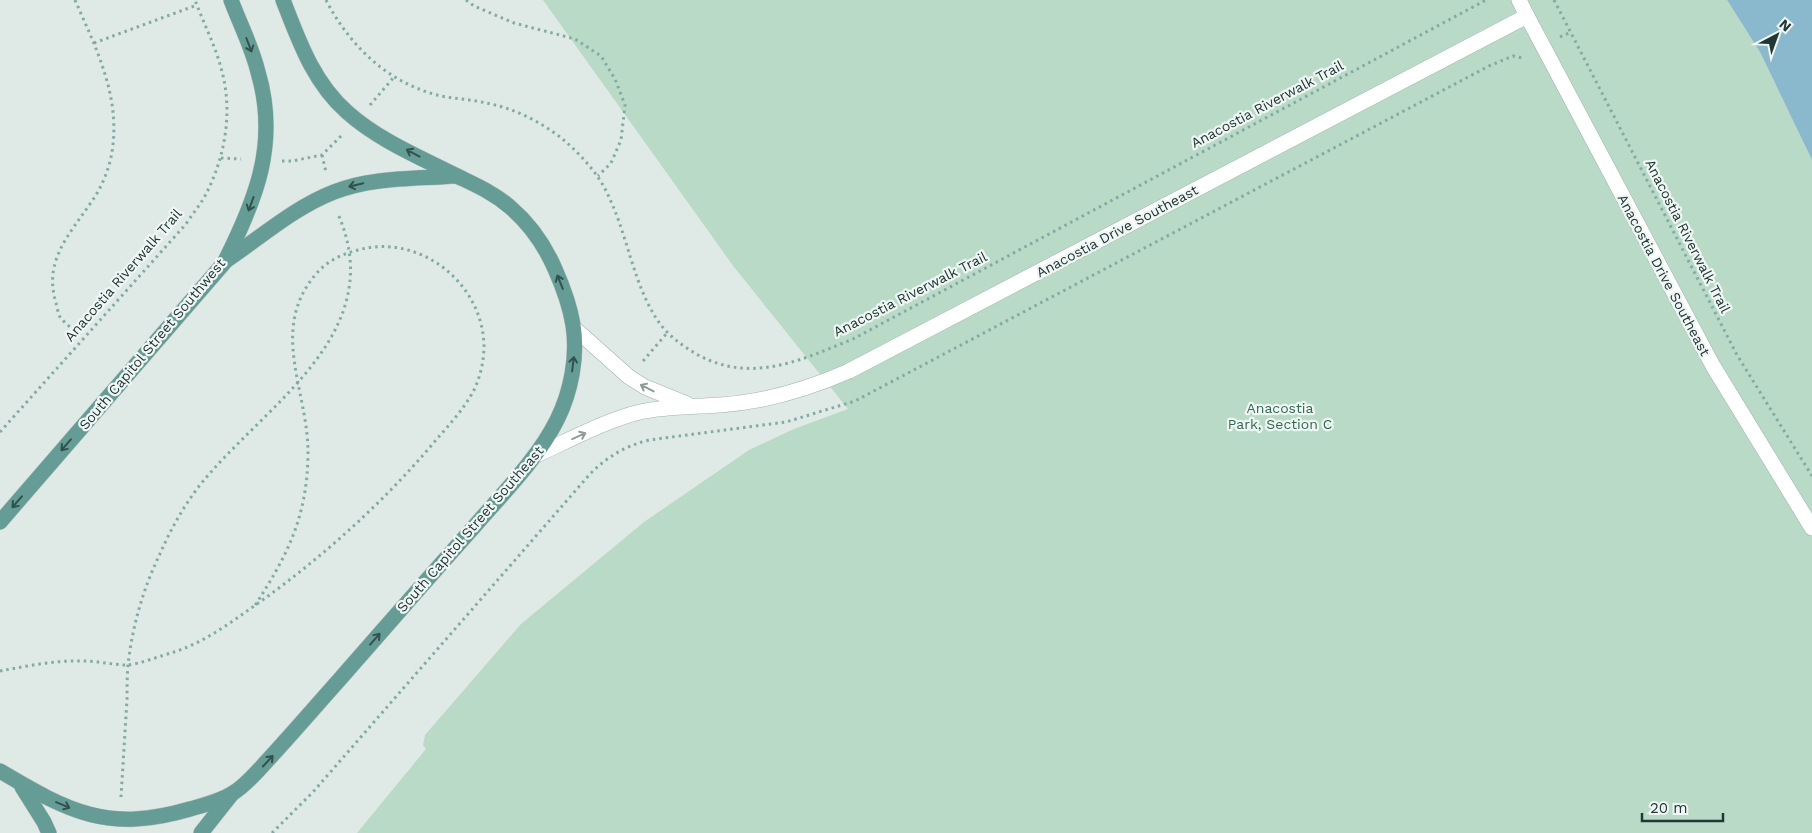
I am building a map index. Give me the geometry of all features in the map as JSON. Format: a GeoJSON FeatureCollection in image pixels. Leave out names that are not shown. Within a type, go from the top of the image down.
{"type":"FeatureCollection","features":[{"type":"Feature","properties":{"kind":"main road","name":"South Capitol Street Southwest"},"geometry":{"type":"LineString","coordinates":[[0,522],[224,262],[246,218],[264,160],[266,120],[258,71],[231,0]]}},
{"type":"Feature","properties":{"kind":"main road","name":"South Capitol Street Southeast"},"geometry":{"type":"LineString","coordinates":[[0,771],[63,806],[101,818],[120,820],[178,813],[232,794],[275,753],[534,456],[553,428],[563,407],[573,369],[574,328],[570,307],[552,262],[527,224],[491,192],[456,176],[373,132],[345,111],[323,86],[313,70],[283,0]]}},
{"type":"Feature","properties":{"kind":"main road"},"geometry":{"type":"LineString","coordinates":[[224,262],[291,215],[332,192],[377,181],[456,176]]}},
{"type":"Feature","properties":{"kind":"main road"},"geometry":{"type":"LineString","coordinates":[[0,761],[20,783],[44,822],[48,833]]}},
{"type":"Feature","properties":{"kind":"main road"},"geometry":{"type":"LineString","coordinates":[[201,833],[232,794]]}},
{"type":"Feature","properties":{"kind":"street","name":"Anacostia Drive Southeast"},"geometry":{"type":"LineString","coordinates":[[1519,0],[1713,366],[1812,528]]}},
{"type":"Feature","properties":{"kind":"street","name":"Anacostia Drive Southeast"},"geometry":{"type":"LineString","coordinates":[[534,456],[623,417],[654,409],[721,405],[772,398],[797,392],[850,371],[1527,16]]}},
{"type":"Feature","properties":{"kind":"street","name":"Anacostia Drive Southeast"},"geometry":{"type":"LineString","coordinates":[[574,328],[629,377],[646,388],[693,406]]}},
{"type":"Feature","properties":{"kind":"path"},"geometry":{"type":"LineString","coordinates":[[75,0],[103,64],[114,117],[112,151],[107,171],[94,199],[65,238],[54,264],[52,290],[60,317],[83,337]]}},
{"type":"Feature","properties":{"kind":"path","name":"Anacostia Riverwalk Trail"},"geometry":{"type":"LineString","coordinates":[[0,432],[186,224],[207,193],[221,158],[227,114],[226,92],[221,68],[195,0]]}},
{"type":"Feature","properties":{"kind":"path","name":"Anacostia Riverwalk Trail"},"geometry":{"type":"LineString","coordinates":[[326,0],[337,20],[360,50],[394,77],[436,94],[505,107],[545,127],[565,142],[598,176],[617,216],[647,302],[658,322],[679,343],[700,355],[720,364],[742,369],[782,366],[845,342],[1486,0]]}},
{"type":"Feature","properties":{"kind":"path"},"geometry":{"type":"LineString","coordinates":[[466,0],[474,6],[514,23],[575,38],[601,56],[615,79],[625,104],[621,140],[612,163],[598,176]]}},
{"type":"Feature","properties":{"kind":"path","name":"Anacostia Riverwalk Trail"},"geometry":{"type":"LineString","coordinates":[[1554,0],[1737,355],[1812,476]]}},
{"type":"Feature","properties":{"kind":"path"},"geometry":{"type":"LineString","coordinates":[[94,44],[197,5]]}},
{"type":"Feature","properties":{"kind":"path"},"geometry":{"type":"LineString","coordinates":[[272,833],[313,792],[590,474],[619,450],[649,440],[786,422],[856,400],[1504,58],[1514,56],[1522,58],[1527,56]]}},
{"type":"Feature","properties":{"kind":"path"},"geometry":{"type":"LineString","coordinates":[[376,98],[394,77]]}},
{"type":"Feature","properties":{"kind":"path"},"geometry":{"type":"LineString","coordinates":[[292,161],[322,155],[336,141]]}},
{"type":"Feature","properties":{"kind":"path"},"geometry":{"type":"LineString","coordinates":[[322,155],[327,174]]}},
{"type":"Feature","properties":{"kind":"path"},"geometry":{"type":"LineString","coordinates":[[122,786],[128,665],[134,630],[147,586],[158,557],[189,500],[211,472],[297,384],[316,360],[341,320],[350,293],[352,265],[347,236],[338,214]]}},
{"type":"Feature","properties":{"kind":"path"},"geometry":{"type":"LineString","coordinates":[[1,671],[51,663],[84,661],[128,665],[174,652],[204,640],[221,631],[254,607],[292,579],[357,523],[424,454],[467,403],[481,370],[484,346],[478,312],[467,292],[451,274],[430,259],[404,248],[379,246],[350,252],[338,257],[318,271],[304,292],[294,318],[292,349],[297,384],[304,412],[308,453],[304,499],[288,550],[254,607]]}},
{"type":"Feature","properties":{"kind":"path"},"geometry":{"type":"LineString","coordinates":[[638,366],[667,333]]}},
{"type":"Feature","properties":{"kind":"green space","name":"Anacostia Park, Section C"},"geometry":{"type":"Polygon","coordinates":[[[543,0],[1727,0],[1760,52],[1812,160],[1812,833],[357,833],[426,749],[423,745],[425,735],[521,624],[644,522],[749,450],[794,429],[848,409],[734,267],[543,0]]]}},
{"type":"Feature","properties":{"kind":"water"},"geometry":{"type":"Polygon","coordinates":[[[1727,0],[1812,0],[1812,160],[1760,52],[1727,0]]]}}]}
